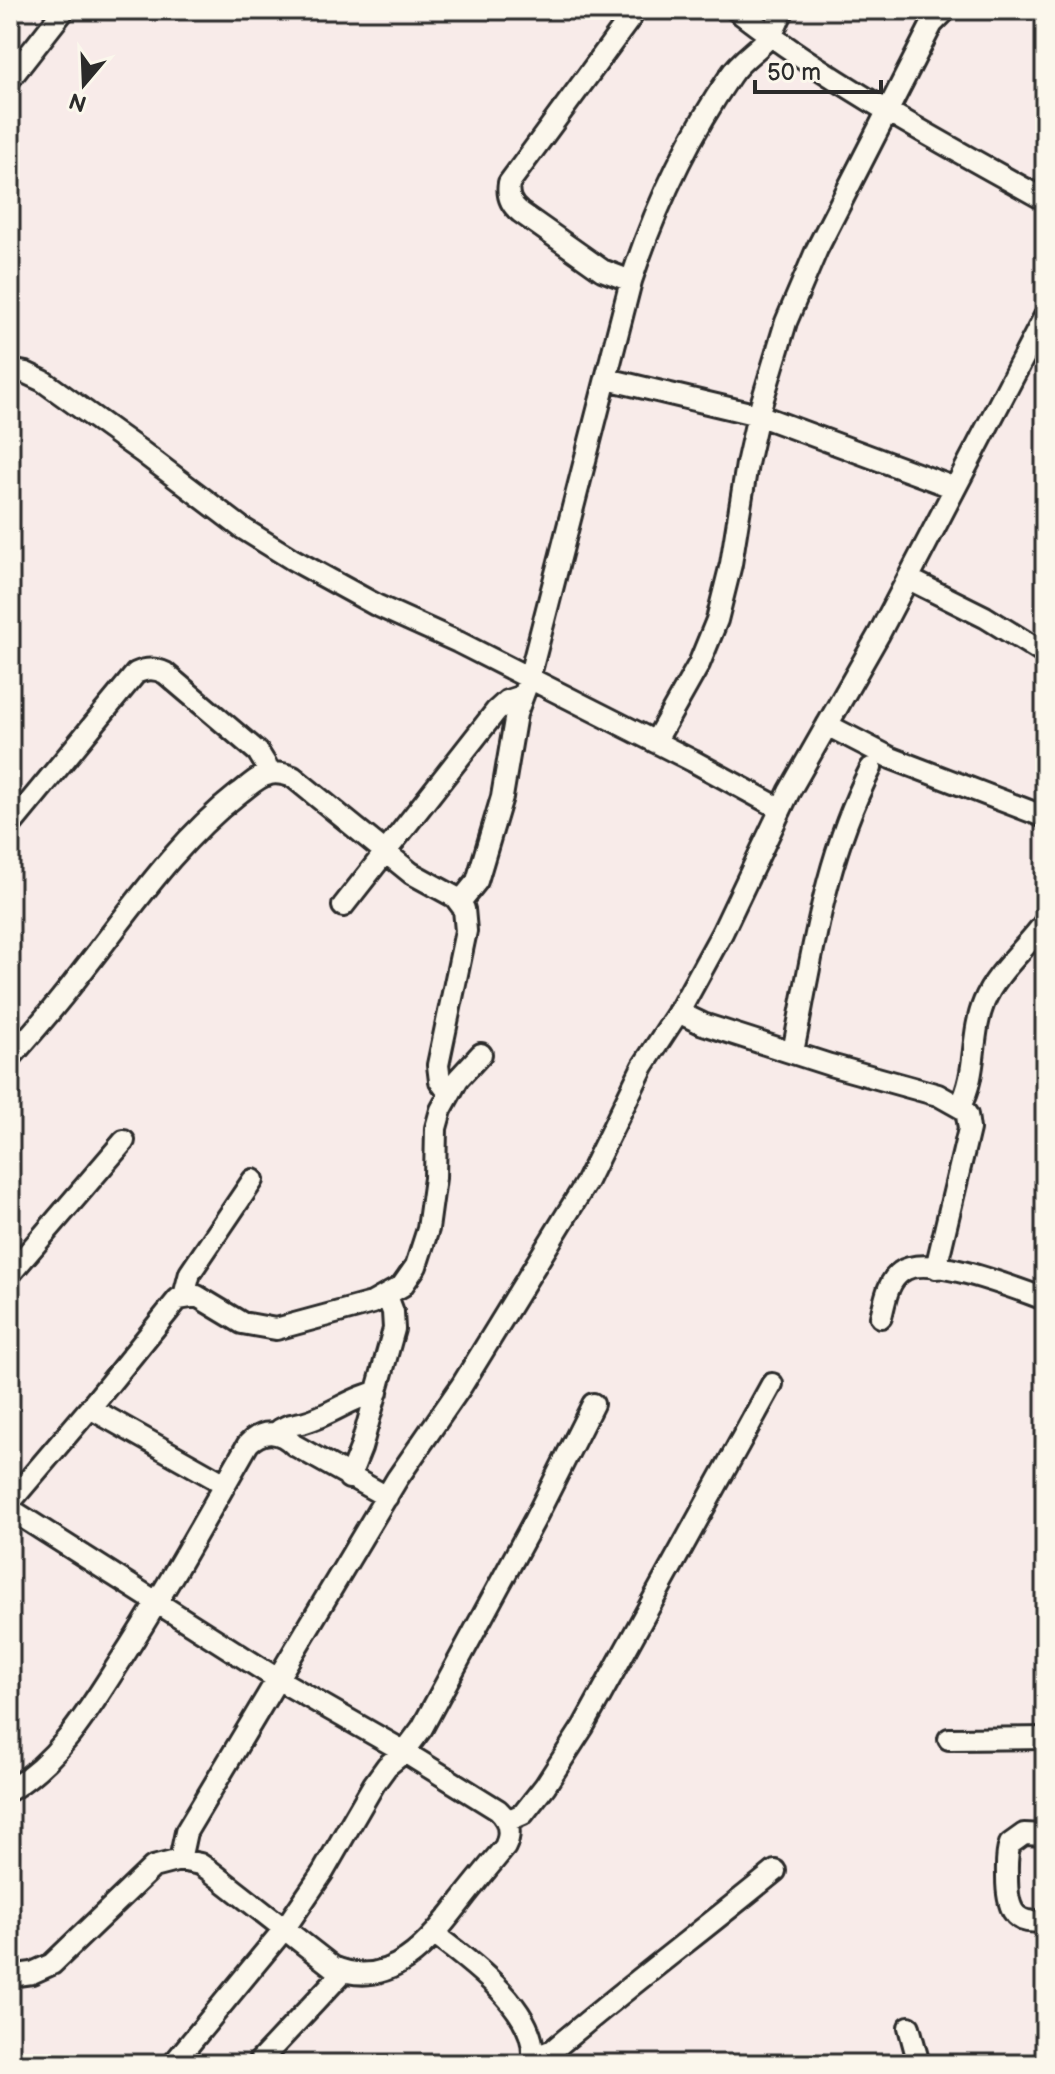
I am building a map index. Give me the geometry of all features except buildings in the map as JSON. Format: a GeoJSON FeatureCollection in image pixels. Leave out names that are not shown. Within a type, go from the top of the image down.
{"type":"FeatureCollection","features":[{"type":"Feature","properties":{"kind":"street"},"geometry":{"type":"LineString","coordinates":[[10,79],[64,10]]}},
{"type":"Feature","properties":{"kind":"street"},"geometry":{"type":"LineString","coordinates":[[631,281],[602,270],[520,212],[511,202],[508,190],[509,183],[636,10]]}},
{"type":"Feature","properties":{"kind":"street"},"geometry":{"type":"LineString","coordinates":[[736,10],[887,113],[1045,200]]}},
{"type":"Feature","properties":{"kind":"street"},"geometry":{"type":"LineString","coordinates":[[460,902],[477,881],[502,797],[513,732],[631,281],[670,178],[729,77],[751,51],[770,36],[784,10]]}},
{"type":"Feature","properties":{"kind":"street"},"geometry":{"type":"LineString","coordinates":[[655,742],[699,664],[717,620],[731,564],[758,415],[776,352],[801,285],[937,12]]}},
{"type":"Feature","properties":{"kind":"street"},"geometry":{"type":"LineString","coordinates":[[180,1860],[186,1832],[387,1497],[569,1215],[605,1148],[643,1066],[678,1012],[729,921],[781,809],[909,579],[1045,316]]}},
{"type":"Feature","properties":{"kind":"street"},"geometry":{"type":"LineString","coordinates":[[10,370],[43,381],[242,528],[292,559],[376,605],[458,642],[525,687],[655,742],[781,809]]}},
{"type":"Feature","properties":{"kind":"street"},"geometry":{"type":"LineString","coordinates":[[607,379],[758,415],[955,488]]}},
{"type":"Feature","properties":{"kind":"street"},"geometry":{"type":"LineString","coordinates":[[909,579],[985,617],[1045,654]]}},
{"type":"Feature","properties":{"kind":"street"},"geometry":{"type":"LineString","coordinates":[[10,826],[136,673],[144,670],[165,673],[258,752],[266,765],[267,775]]}},
{"type":"Feature","properties":{"kind":"street"},"geometry":{"type":"LineString","coordinates":[[343,906],[496,711],[525,687]]}},
{"type":"Feature","properties":{"kind":"street"},"geometry":{"type":"LineString","coordinates":[[827,725],[891,758],[1045,817]]}},
{"type":"Feature","properties":{"kind":"street"},"geometry":{"type":"LineString","coordinates":[[793,1052],[832,862],[871,768]]}},
{"type":"Feature","properties":{"kind":"street"},"geometry":{"type":"LineString","coordinates":[[10,1058],[64,996],[135,900],[177,851],[227,803],[267,775],[280,773],[293,777],[386,854],[423,880],[449,892],[460,902],[466,916],[466,931],[438,1065],[440,1081],[449,1093]]}},
{"type":"Feature","properties":{"kind":"street"},"geometry":{"type":"LineString","coordinates":[[960,1106],[971,1083],[978,1026],[985,1000],[1045,922]]}},
{"type":"Feature","properties":{"kind":"street"},"geometry":{"type":"LineString","coordinates":[[678,1012],[703,1024],[938,1095],[960,1106],[967,1115],[969,1129],[939,1268]]}},
{"type":"Feature","properties":{"kind":"street"},"geometry":{"type":"LineString","coordinates":[[10,1502],[90,1408],[173,1302],[184,1296],[203,1298],[242,1323],[276,1329],[372,1303],[387,1296],[409,1276],[421,1255],[432,1203],[436,1128],[449,1093],[468,1066],[481,1054]]}},
{"type":"Feature","properties":{"kind":"street"},"geometry":{"type":"LineString","coordinates":[[10,1274],[124,1141]]}},
{"type":"Feature","properties":{"kind":"street"},"geometry":{"type":"LineString","coordinates":[[184,1296],[190,1273],[253,1180]]}},
{"type":"Feature","properties":{"kind":"street"},"geometry":{"type":"LineString","coordinates":[[881,1317],[890,1286],[898,1274],[910,1267],[939,1268],[968,1274],[1045,1299]]}},
{"type":"Feature","properties":{"kind":"street"},"geometry":{"type":"LineString","coordinates":[[349,1478],[361,1448],[394,1329],[393,1312],[387,1296]]}},
{"type":"Feature","properties":{"kind":"street"},"geometry":{"type":"LineString","coordinates":[[507,1821],[523,1814],[583,1727],[772,1384]]}},
{"type":"Feature","properties":{"kind":"street"},"geometry":{"type":"LineString","coordinates":[[10,1790],[47,1762],[70,1736],[158,1603],[248,1444],[261,1434],[276,1433],[289,1425],[319,1417],[366,1394],[377,1392]]}},
{"type":"Feature","properties":{"kind":"street"},"geometry":{"type":"LineString","coordinates":[[173,2064],[285,1928],[323,1872],[374,1784],[422,1728],[593,1404]]}},
{"type":"Feature","properties":{"kind":"street"},"geometry":{"type":"LineString","coordinates":[[90,1408],[225,1484]]}},
{"type":"Feature","properties":{"kind":"street"},"geometry":{"type":"LineString","coordinates":[[276,1433],[349,1478],[387,1497]]}},
{"type":"Feature","properties":{"kind":"street"},"geometry":{"type":"LineString","coordinates":[[10,1509],[279,1680],[498,1810],[507,1821],[509,1834],[505,1847],[435,1935],[414,1954],[387,1968],[362,1973],[344,1971],[324,1960],[209,1870],[200,1864],[180,1860],[153,1867],[52,1964],[32,1973],[10,1976]]}},
{"type":"Feature","properties":{"kind":"street"},"geometry":{"type":"LineString","coordinates":[[949,1739],[1045,1738]]}},
{"type":"Feature","properties":{"kind":"street"},"geometry":{"type":"LineString","coordinates":[[1045,1835],[1024,1834],[1010,1844],[1007,1856],[1007,1899],[1012,1911],[1030,1922],[1045,1920]]}},
{"type":"Feature","properties":{"kind":"street"},"geometry":{"type":"LineString","coordinates":[[435,1935],[468,1961],[513,2005],[530,2033],[532,2058],[553,2050],[626,1988],[775,1871]]}},
{"type":"Feature","properties":{"kind":"street"},"geometry":{"type":"LineString","coordinates":[[257,2064],[344,1971]]}},
{"type":"Feature","properties":{"kind":"street"},"geometry":{"type":"LineString","coordinates":[[909,2027],[919,2064]]}}]}
